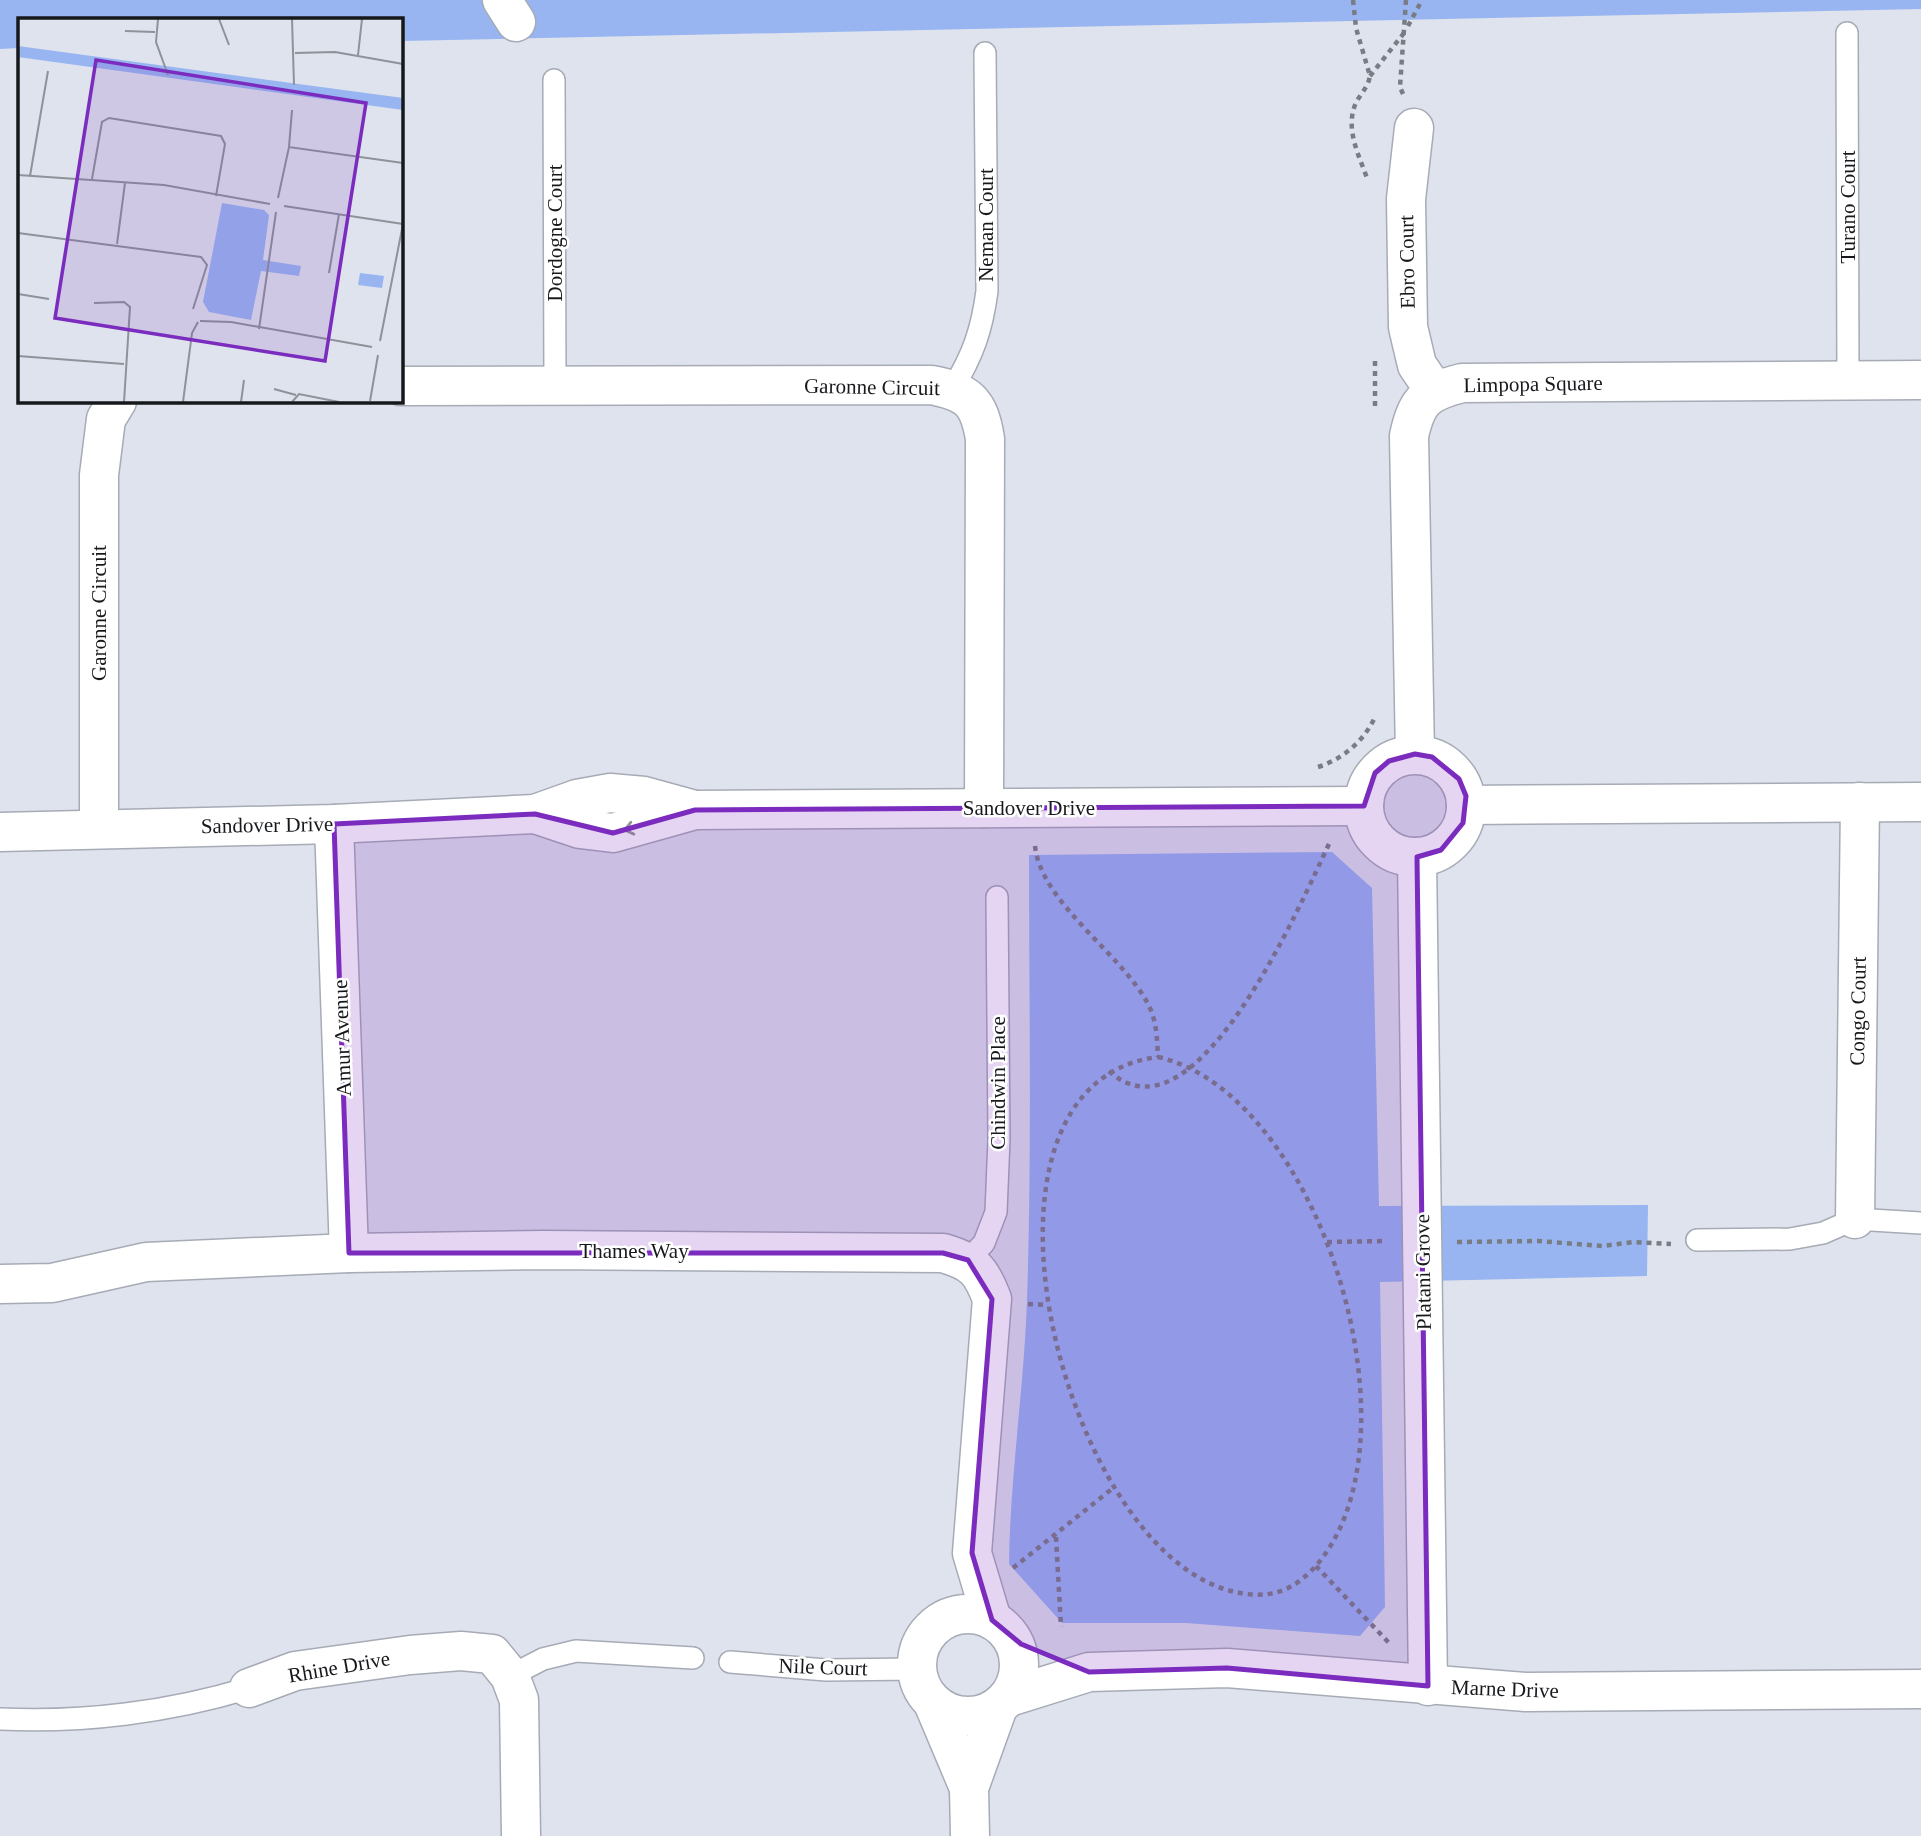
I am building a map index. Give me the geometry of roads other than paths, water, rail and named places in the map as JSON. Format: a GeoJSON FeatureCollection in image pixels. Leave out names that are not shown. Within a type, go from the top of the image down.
{"type":"FeatureCollection","features":[{"type":"Feature","properties":{"kind":"street","name":"Ebro Court"},"geometry":{"type":"LineString","coordinates":[[1414,128],[1406,199],[1408,327],[1417,365],[1434,390]]}},
{"type":"Feature","properties":{"kind":"street","name":"Limpopa Square"},"geometry":{"type":"LineString","coordinates":[[1415,754],[1409,436],[1415,410],[1434,390],[1462,383],[1921,380]]}},
{"type":"Feature","properties":{"kind":"street","name":"Garonne Circuit"},"geometry":{"type":"LineString","coordinates":[[402,386],[931,385],[952,389],[971,399],[982,418],[985,439],[984,808]]}},
{"type":"Feature","properties":{"kind":"street","name":"Garonne Circuit"},"geometry":{"type":"LineString","coordinates":[[99,829],[99,475],[106,419],[116,402]]}},
{"type":"Feature","properties":{"kind":"street"},"geometry":{"type":"LineString","coordinates":[[1415,754],[1432,757],[1447,766],[1459,779],[1466,805],[1463,823],[1455,838],[1441,850],[1417,857],[1399,854],[1383,846],[1371,832],[1364,806],[1367,789],[1375,773],[1389,761],[1415,754]]}},
{"type":"Feature","properties":{"kind":"street","name":"Sandover Drive"},"geometry":{"type":"LineString","coordinates":[[0,832],[334,824],[535,814],[577,799],[610,793],[644,796],[695,810],[1364,806]]}},
{"type":"Feature","properties":{"kind":"street"},"geometry":{"type":"LineString","coordinates":[[1466,805],[1921,802]]}},
{"type":"Feature","properties":{"kind":"street","name":"Congo Court"},"geometry":{"type":"LineString","coordinates":[[1855,1219],[1860,803]]}},
{"type":"Feature","properties":{"kind":"street","name":"Amur Avenue"},"geometry":{"type":"LineString","coordinates":[[334,824],[349,1253]]}},
{"type":"Feature","properties":{"kind":"street","name":"Platani Grove"},"geometry":{"type":"LineString","coordinates":[[1417,857],[1428,1686]]}},
{"type":"Feature","properties":{"kind":"street","name":"Thames Way"},"geometry":{"type":"LineString","coordinates":[[0,1284],[52,1283],[146,1262],[349,1253],[543,1250],[943,1253],[968,1260]]}},
{"type":"Feature","properties":{"kind":"street"},"geometry":{"type":"LineString","coordinates":[[968,1260],[984,1278],[992,1300],[972,1553],[943,1620],[922,1641],[916,1669],[919,1683],[934,1705],[969,1788],[970,1836]]}},
{"type":"Feature","properties":{"kind":"street"},"geometry":{"type":"LineString","coordinates":[[969,1788],[1020,1668],[972,1553]]}},
{"type":"Feature","properties":{"kind":"street"},"geometry":{"type":"LineString","coordinates":[[943,1620],[968,1614],[1002,1629]]}},
{"type":"Feature","properties":{"kind":"street","name":"Marne Drive"},"geometry":{"type":"LineString","coordinates":[[1002,1629],[1089,1672]]}},
{"type":"Feature","properties":{"kind":"street","name":"Rhine Drive"},"geometry":{"type":"LineString","coordinates":[[249,1688],[295,1671],[461,1651],[492,1654],[510,1676]]}},
{"type":"Feature","properties":{"kind":"street","name":"Marne Drive"},"geometry":{"type":"LineString","coordinates":[[1004,1702],[1089,1672],[1227,1668],[1526,1692],[1921,1689]]}},
{"type":"Feature","properties":{"kind":"street"},"geometry":{"type":"LineString","coordinates":[[510,1676],[519,1700],[521,1836]]}},
{"type":"Feature","properties":{"kind":"street"},"geometry":{"type":"LineString","coordinates":[[934,1705],[949,1713],[966,1717],[1004,1702]]}},
{"type":"Feature","properties":{"kind":"lane","name":"Turano Court"},"geometry":{"type":"LineString","coordinates":[[1847,33],[1849,381]]}},
{"type":"Feature","properties":{"kind":"lane","name":"Neman Court"},"geometry":{"type":"LineString","coordinates":[[952,389],[975,348],[982,328],[987,291],[985,53]]}},
{"type":"Feature","properties":{"kind":"lane","name":"Dordogne Court"},"geometry":{"type":"LineString","coordinates":[[554,80],[555,386]]}},
{"type":"Feature","properties":{"kind":"lane","name":"Chindwin Place"},"geometry":{"type":"LineString","coordinates":[[968,1260],[984,1243],[996,1212],[999,1139],[997,897]]}},
{"type":"Feature","properties":{"kind":"lane"},"geometry":{"type":"LineString","coordinates":[[1697,1240],[1790,1239],[1824,1233],[1855,1219],[1921,1223]]}},
{"type":"Feature","properties":{"kind":"lane"},"geometry":{"type":"LineString","coordinates":[[510,1676],[543,1659],[576,1651],[693,1658]]}},
{"type":"Feature","properties":{"kind":"lane","name":"Nile Court"},"geometry":{"type":"LineString","coordinates":[[730,1662],[826,1670],[916,1669]]}},
{"type":"Feature","properties":{"kind":"lane","name":"Rhine Drive"},"geometry":{"type":"LineString","coordinates":[[0,1719],[36,1721],[123,1713],[200,1703],[249,1688]]}}]}
